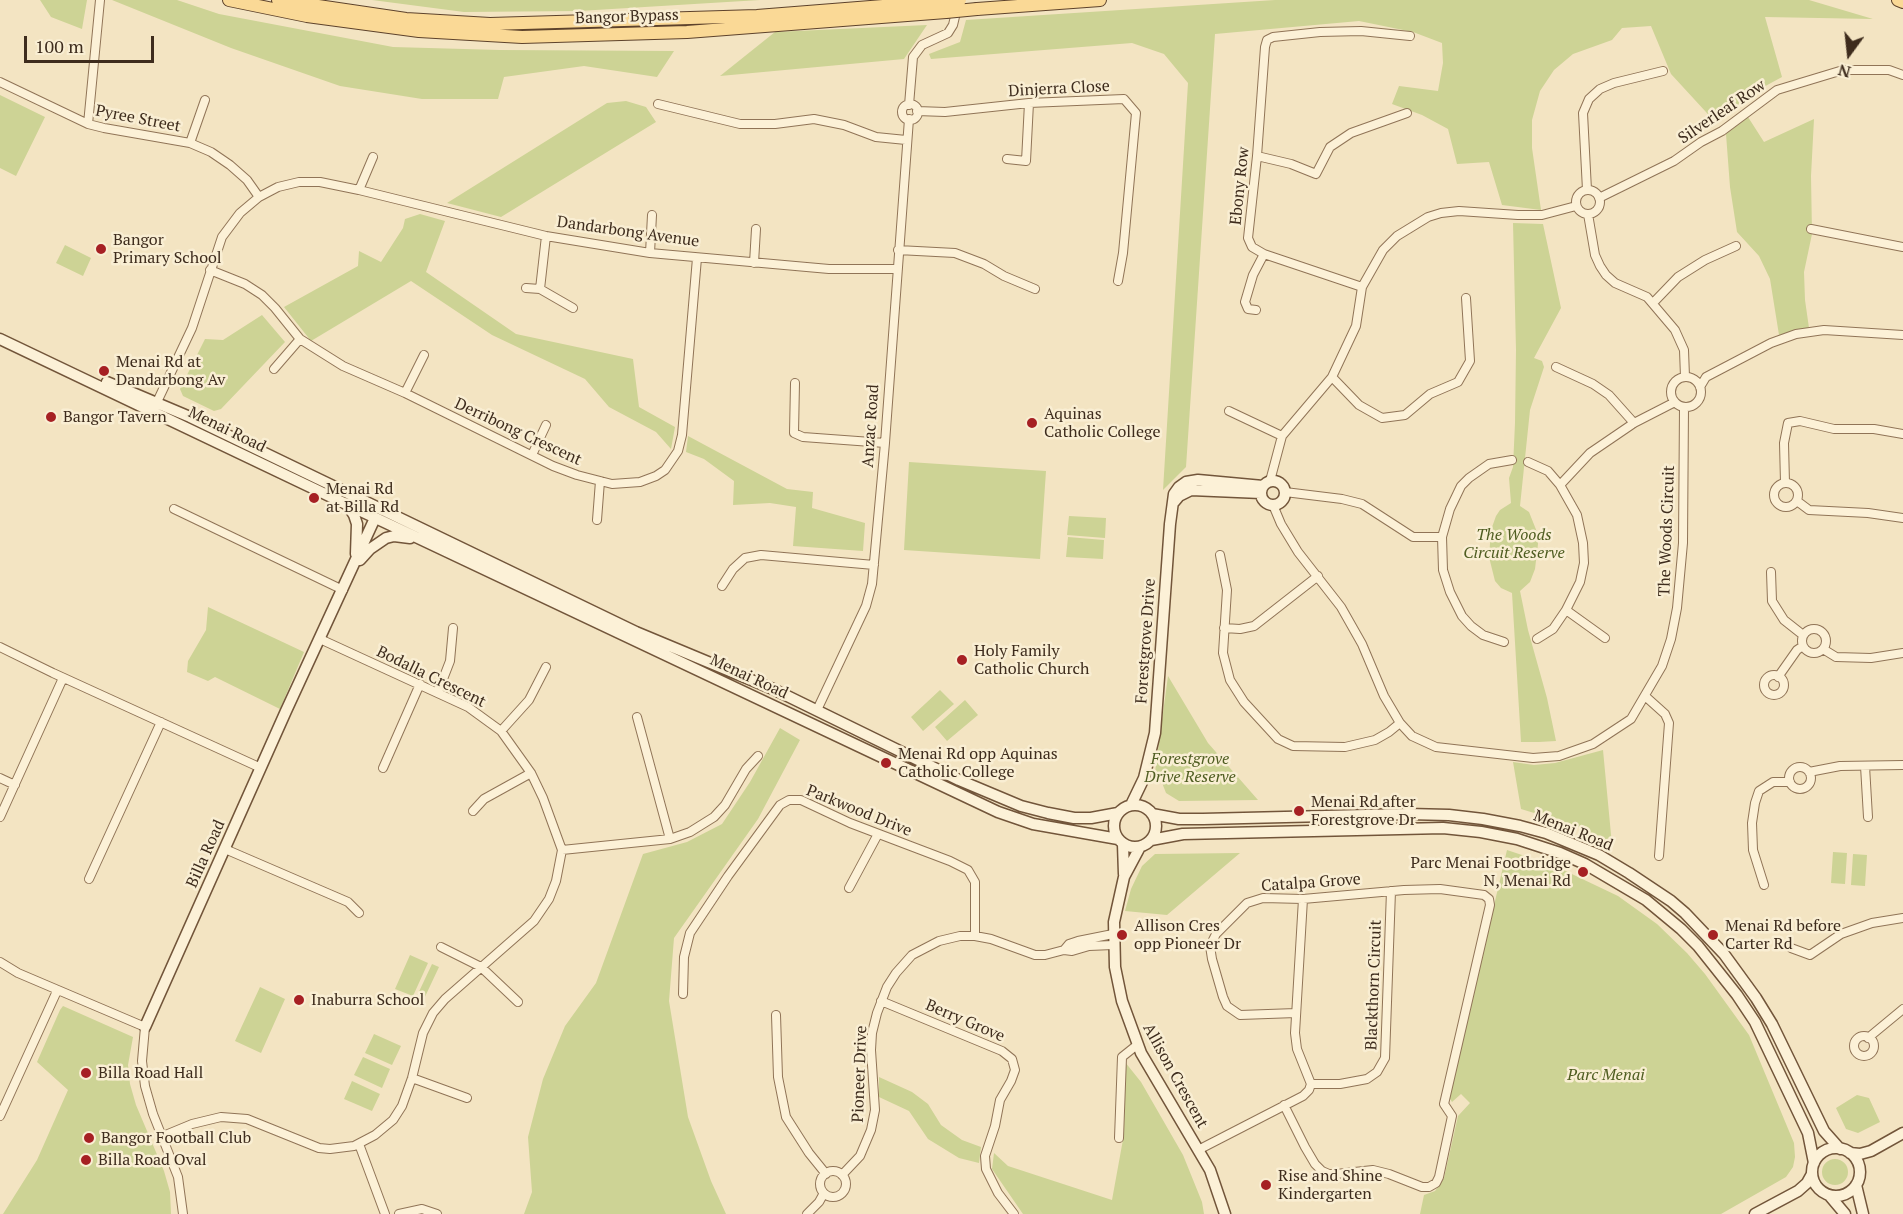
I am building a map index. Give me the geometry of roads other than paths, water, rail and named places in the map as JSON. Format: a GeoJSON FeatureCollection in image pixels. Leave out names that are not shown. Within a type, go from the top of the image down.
{"type":"FeatureCollection","features":[{"type":"Feature","properties":{"kind":"main road","name":"Bangor Bypass"},"geometry":{"type":"LineString","coordinates":[[229,0],[307,16],[419,31],[522,37],[687,32],[953,3]]}},
{"type":"Feature","properties":{"kind":"main road","name":"Bangor Bypass"},"geometry":{"type":"LineString","coordinates":[[278,0],[406,19],[489,24],[757,16],[953,3],[976,9],[1100,0]]}},
{"type":"Feature","properties":{"kind":"main road"},"geometry":{"type":"LineString","coordinates":[[1898,0],[1903,2]]}},
{"type":"Feature","properties":{"kind":"main road","name":"Menai Road"},"geometry":{"type":"LineString","coordinates":[[0,334],[155,407],[375,518],[998,812],[1034,825],[1120,841]]}},
{"type":"Feature","properties":{"kind":"main road","name":"Menai Road"},"geometry":{"type":"LineString","coordinates":[[0,339],[341,490],[636,632],[773,689],[959,780],[1021,806],[1048,813],[1074,818],[1118,813]]}},
{"type":"Feature","properties":{"kind":"main road"},"geometry":{"type":"LineString","coordinates":[[1279,482],[1285,492],[1282,501],[1274,505],[1263,501],[1264,487],[1279,482]]}},
{"type":"Feature","properties":{"kind":"main road","name":"Forestgrove Drive"},"geometry":{"type":"LineString","coordinates":[[1144,778],[1155,733],[1172,504],[1179,496],[1191,490],[1264,487]]}},
{"type":"Feature","properties":{"kind":"main road","name":"Menai Road"},"geometry":{"type":"LineString","coordinates":[[341,490],[367,507],[375,518]]}},
{"type":"Feature","properties":{"kind":"main road"},"geometry":{"type":"LineString","coordinates":[[346,504],[357,524],[355,556],[349,577]]}},
{"type":"Feature","properties":{"kind":"main road","name":"Menai Road"},"geometry":{"type":"LineString","coordinates":[[375,518],[388,516],[410,524]]}},
{"type":"Feature","properties":{"kind":"main road","name":"Billa Road"},"geometry":{"type":"LineString","coordinates":[[145,1027],[375,518]]}},
{"type":"Feature","properties":{"kind":"main road"},"geometry":{"type":"LineString","coordinates":[[349,577],[370,549],[386,538],[402,536],[439,548]]}},
{"type":"Feature","properties":{"kind":"main road","name":"Anzac Road"},"geometry":{"type":"LineString","coordinates":[[811,723],[817,710]]}},
{"type":"Feature","properties":{"kind":"main road"},"geometry":{"type":"LineString","coordinates":[[1131,805],[1144,778]]}},
{"type":"Feature","properties":{"kind":"main road"},"geometry":{"type":"LineString","coordinates":[[1124,877],[1140,847],[1151,840],[1156,830],[1144,778]]}},
{"type":"Feature","properties":{"kind":"main road"},"geometry":{"type":"LineString","coordinates":[[1124,877],[1120,841],[1113,826],[1118,813],[1131,805],[1150,811]]}},
{"type":"Feature","properties":{"kind":"main road","name":"Menai Road"},"geometry":{"type":"LineString","coordinates":[[1150,811],[1168,817],[1203,819],[1408,813],[1449,815],[1520,826],[1546,833],[1599,855],[1671,901],[1724,954],[1772,1024],[1824,1131],[1845,1151]]}},
{"type":"Feature","properties":{"kind":"main road","name":"Menai Road"},"geometry":{"type":"LineString","coordinates":[[1151,840],[1183,834],[1443,828],[1517,839],[1585,864],[1646,900],[1681,929],[1698,946],[1737,995],[1755,1022],[1808,1133],[1813,1168]]}},
{"type":"Feature","properties":{"kind":"main road"},"geometry":{"type":"LineString","coordinates":[[1120,841],[1130,847],[1140,847]]}},
{"type":"Feature","properties":{"kind":"main road","name":"Allison Crescent"},"geometry":{"type":"LineString","coordinates":[[1124,877],[1116,910],[1113,940],[1115,967],[1122,1001],[1137,1045],[1200,1149],[1214,1178],[1225,1214]]}},
{"type":"Feature","properties":{"kind":"main road"},"geometry":{"type":"LineString","coordinates":[[1755,1214],[1798,1191],[1807,1183],[1824,1151],[1860,1154],[1871,1151],[1903,1133]]}},
{"type":"Feature","properties":{"kind":"main road"},"geometry":{"type":"LineString","coordinates":[[1845,1151],[1855,1158],[1860,1170]]}},
{"type":"Feature","properties":{"kind":"main road"},"geometry":{"type":"LineString","coordinates":[[1863,1214],[1856,1185],[1860,1170],[1871,1151]]}},
{"type":"Feature","properties":{"kind":"main road"},"geometry":{"type":"LineString","coordinates":[[1813,1168],[1817,1186],[1845,1214]]}},
{"type":"Feature","properties":{"kind":"main road"},"geometry":{"type":"LineString","coordinates":[[1798,1191],[1844,1194],[1856,1185]]}},
{"type":"Feature","properties":{"kind":"street"},"geometry":{"type":"LineString","coordinates":[[88,124],[100,0]]}},
{"type":"Feature","properties":{"kind":"street"},"geometry":{"type":"LineString","coordinates":[[909,105],[913,57],[922,45],[948,33],[953,25],[953,3]]}},
{"type":"Feature","properties":{"kind":"street","name":"Ebony Row"},"geometry":{"type":"LineString","coordinates":[[1264,254],[1252,247],[1248,238],[1265,47],[1268,40],[1273,37],[1320,32],[1361,31],[1410,36]]}},
{"type":"Feature","properties":{"kind":"street","name":"Silverleaf Row"},"geometry":{"type":"LineString","coordinates":[[1599,198],[1674,161],[1701,142],[1722,131],[1778,90],[1843,70],[1889,70],[1903,75]]}},
{"type":"Feature","properties":{"kind":"street"},"geometry":{"type":"LineString","coordinates":[[1587,190],[1583,113],[1589,99],[1600,89],[1614,83],[1663,71]]}},
{"type":"Feature","properties":{"kind":"street","name":"Pyree Street"},"geometry":{"type":"LineString","coordinates":[[0,82],[88,124],[190,143],[211,152],[247,180],[259,197]]}},
{"type":"Feature","properties":{"kind":"street","name":"Dinjerra Close"},"geometry":{"type":"LineString","coordinates":[[917,111],[945,112],[1029,103],[1124,99],[1136,113],[1123,253],[1118,280]]}},
{"type":"Feature","properties":{"kind":"street"},"geometry":{"type":"LineString","coordinates":[[190,143],[205,100]]}},
{"type":"Feature","properties":{"kind":"street"},"geometry":{"type":"LineString","coordinates":[[1007,159],[1026,161],[1029,103]]}},
{"type":"Feature","properties":{"kind":"street"},"geometry":{"type":"LineString","coordinates":[[658,104],[740,124],[775,124],[814,120],[844,125],[876,137],[906,140]]}},
{"type":"Feature","properties":{"kind":"street"},"geometry":{"type":"LineString","coordinates":[[909,105],[915,106],[917,111],[916,117],[909,120],[902,113],[909,105]]}},
{"type":"Feature","properties":{"kind":"street"},"geometry":{"type":"LineString","coordinates":[[1257,156],[1291,164],[1316,174],[1330,147],[1351,133],[1407,113]]}},
{"type":"Feature","properties":{"kind":"street","name":"Anzac Road"},"geometry":{"type":"LineString","coordinates":[[817,710],[866,606],[874,565],[909,120]]}},
{"type":"Feature","properties":{"kind":"street"},"geometry":{"type":"LineString","coordinates":[[359,190],[373,157]]}},
{"type":"Feature","properties":{"kind":"street","name":"Dandarbong Avenue"},"geometry":{"type":"LineString","coordinates":[[155,407],[192,328],[222,237],[240,213],[259,197],[278,187],[299,182],[320,182],[546,236],[650,253],[829,269],[897,269]]}},
{"type":"Feature","properties":{"kind":"street"},"geometry":{"type":"LineString","coordinates":[[1587,190],[1594,192],[1599,198],[1600,205],[1597,210],[1588,214],[1580,212],[1576,206],[1576,197],[1580,192],[1587,190]]}},
{"type":"Feature","properties":{"kind":"street"},"geometry":{"type":"LineString","coordinates":[[1264,487],[1282,436],[1332,377],[1356,326],[1362,287],[1383,250],[1397,236],[1428,217],[1460,211],[1542,215],[1576,206]]}},
{"type":"Feature","properties":{"kind":"street"},"geometry":{"type":"LineString","coordinates":[[1588,214],[1595,255],[1606,275],[1615,283],[1647,297],[1653,303],[1680,339],[1684,351],[1685,377]]}},
{"type":"Feature","properties":{"kind":"street"},"geometry":{"type":"LineString","coordinates":[[650,253],[652,215]]}},
{"type":"Feature","properties":{"kind":"street"},"geometry":{"type":"LineString","coordinates":[[754,263],[756,229]]}},
{"type":"Feature","properties":{"kind":"street"},"geometry":{"type":"LineString","coordinates":[[1811,229],[1903,247]]}},
{"type":"Feature","properties":{"kind":"street"},"geometry":{"type":"LineString","coordinates":[[540,290],[546,236]]}},
{"type":"Feature","properties":{"kind":"street"},"geometry":{"type":"LineString","coordinates":[[1653,303],[1678,277],[1705,260],[1736,246]]}},
{"type":"Feature","properties":{"kind":"street"},"geometry":{"type":"LineString","coordinates":[[898,250],[955,253],[984,264],[1004,276],[1035,289]]}},
{"type":"Feature","properties":{"kind":"street"},"geometry":{"type":"LineString","coordinates":[[1256,310],[1248,309],[1245,302],[1253,274],[1264,254],[1362,287]]}},
{"type":"Feature","properties":{"kind":"street","name":"Derribong Crescent"},"geometry":{"type":"LineString","coordinates":[[210,270],[245,284],[262,295],[300,339],[343,366],[405,393],[578,476],[600,482],[624,483],[640,482],[656,476],[665,470],[678,451],[682,435],[697,258]]}},
{"type":"Feature","properties":{"kind":"street"},"geometry":{"type":"LineString","coordinates":[[526,288],[540,290],[573,308]]}},
{"type":"Feature","properties":{"kind":"street"},"geometry":{"type":"LineString","coordinates":[[1332,377],[1359,405],[1382,418],[1405,415],[1430,394],[1458,382],[1470,361],[1466,298]]}},
{"type":"Feature","properties":{"kind":"street"},"geometry":{"type":"LineString","coordinates":[[1685,377],[1674,384],[1671,393],[1675,402],[1684,407],[1693,406],[1699,400],[1700,387],[1706,377],[1771,342],[1796,334],[1824,330],[1903,335]]}},
{"type":"Feature","properties":{"kind":"street"},"geometry":{"type":"LineString","coordinates":[[274,369],[300,339]]}},
{"type":"Feature","properties":{"kind":"street"},"geometry":{"type":"LineString","coordinates":[[405,393],[424,355]]}},
{"type":"Feature","properties":{"kind":"street"},"geometry":{"type":"LineString","coordinates":[[1556,367],[1593,384],[1609,395],[1634,423]]}},
{"type":"Feature","properties":{"kind":"street"},"geometry":{"type":"LineString","coordinates":[[1685,377],[1694,380],[1700,387]]}},
{"type":"Feature","properties":{"kind":"street"},"geometry":{"type":"LineString","coordinates":[[795,384],[792,425],[794,433],[803,437],[885,443]]}},
{"type":"Feature","properties":{"kind":"street"},"geometry":{"type":"LineString","coordinates":[[1560,485],[1590,453],[1634,423],[1675,402]]}},
{"type":"Feature","properties":{"kind":"street","name":"The Woods Circuit"},"geometry":{"type":"LineString","coordinates":[[1274,505],[1281,524],[1298,552],[1341,606],[1362,644],[1384,696],[1400,723],[1412,736],[1436,747],[1545,758],[1559,756],[1593,744],[1631,719],[1662,666],[1671,639],[1677,608],[1683,543],[1684,407]]}},
{"type":"Feature","properties":{"kind":"street"},"geometry":{"type":"LineString","coordinates":[[1229,411],[1282,436]]}},
{"type":"Feature","properties":{"kind":"street"},"geometry":{"type":"LineString","coordinates":[[1785,483],[1784,443],[1788,423],[1800,421],[1834,429],[1874,429],[1903,434]]}},
{"type":"Feature","properties":{"kind":"street"},"geometry":{"type":"LineString","coordinates":[[532,455],[546,424]]}},
{"type":"Feature","properties":{"kind":"street"},"geometry":{"type":"LineString","coordinates":[[1504,642],[1483,635],[1471,627],[1462,616],[1450,592],[1443,570],[1442,537],[1450,508],[1461,486],[1489,464],[1512,460]]}},
{"type":"Feature","properties":{"kind":"street"},"geometry":{"type":"LineString","coordinates":[[1528,462],[1548,471],[1560,485],[1577,515],[1584,543],[1584,563],[1580,582],[1566,610],[1553,629],[1537,639]]}},
{"type":"Feature","properties":{"kind":"street"},"geometry":{"type":"LineString","coordinates":[[597,520],[600,482]]}},
{"type":"Feature","properties":{"kind":"street"},"geometry":{"type":"LineString","coordinates":[[1785,483],[1775,490],[1776,502],[1787,507],[1797,501]]}},
{"type":"Feature","properties":{"kind":"street"},"geometry":{"type":"LineString","coordinates":[[1785,483],[1795,486],[1798,493],[1797,501]]}},
{"type":"Feature","properties":{"kind":"street"},"geometry":{"type":"LineString","coordinates":[[1285,492],[1342,499],[1362,504],[1413,537],[1442,537]]}},
{"type":"Feature","properties":{"kind":"street"},"geometry":{"type":"LineString","coordinates":[[1797,501],[1809,510],[1868,513],[1903,518]]}},
{"type":"Feature","properties":{"kind":"street"},"geometry":{"type":"LineString","coordinates":[[174,509],[343,590]]}},
{"type":"Feature","properties":{"kind":"street"},"geometry":{"type":"LineString","coordinates":[[722,586],[732,569],[745,558],[761,555],[874,565]]}},
{"type":"Feature","properties":{"kind":"street"},"geometry":{"type":"LineString","coordinates":[[1220,555],[1227,590],[1223,653],[1230,680],[1244,702],[1252,708],[1278,739],[1288,745],[1299,747],[1345,747],[1367,743],[1400,723]]}},
{"type":"Feature","properties":{"kind":"street"},"geometry":{"type":"LineString","coordinates":[[1771,572],[1772,601],[1784,620],[1803,634]]}},
{"type":"Feature","properties":{"kind":"street"},"geometry":{"type":"LineString","coordinates":[[1224,628],[1240,629],[1254,626],[1318,576]]}},
{"type":"Feature","properties":{"kind":"street"},"geometry":{"type":"LineString","coordinates":[[1566,610],[1605,638]]}},
{"type":"Feature","properties":{"kind":"street"},"geometry":{"type":"LineString","coordinates":[[438,692],[450,661],[453,628]]}},
{"type":"Feature","properties":{"kind":"street"},"geometry":{"type":"LineString","coordinates":[[1803,634],[1814,628],[1821,631],[1826,638],[1823,649]]}},
{"type":"Feature","properties":{"kind":"street"},"geometry":{"type":"LineString","coordinates":[[1803,634],[1803,646]]}},
{"type":"Feature","properties":{"kind":"street","name":"Bodalla Crescent"},"geometry":{"type":"LineString","coordinates":[[320,639],[468,707],[501,731],[531,772],[562,850]]}},
{"type":"Feature","properties":{"kind":"street"},"geometry":{"type":"LineString","coordinates":[[1803,646],[1812,653],[1823,649]]}},
{"type":"Feature","properties":{"kind":"street"},"geometry":{"type":"LineString","coordinates":[[1778,677],[1797,650],[1803,646]]}},
{"type":"Feature","properties":{"kind":"street"},"geometry":{"type":"LineString","coordinates":[[0,647],[261,768]]}},
{"type":"Feature","properties":{"kind":"street"},"geometry":{"type":"LineString","coordinates":[[1823,649],[1836,657],[1871,658],[1903,653]]}},
{"type":"Feature","properties":{"kind":"street"},"geometry":{"type":"LineString","coordinates":[[501,731],[529,700],[546,667]]}},
{"type":"Feature","properties":{"kind":"street"},"geometry":{"type":"LineString","coordinates":[[0,817],[63,678]]}},
{"type":"Feature","properties":{"kind":"street"},"geometry":{"type":"LineString","coordinates":[[383,768],[420,684]]}},
{"type":"Feature","properties":{"kind":"street"},"geometry":{"type":"LineString","coordinates":[[1645,696],[1665,714],[1669,723],[1659,856]]}},
{"type":"Feature","properties":{"kind":"street"},"geometry":{"type":"LineString","coordinates":[[637,717],[670,839]]}},
{"type":"Feature","properties":{"kind":"street"},"geometry":{"type":"LineString","coordinates":[[89,879],[161,722]]}},
{"type":"Feature","properties":{"kind":"street"},"geometry":{"type":"LineString","coordinates":[[163,1136],[192,1124],[221,1117],[247,1119],[319,1148],[344,1148],[359,1144],[375,1135],[393,1120],[402,1106],[412,1078],[423,1033],[434,1013],[445,999],[534,921],[543,910],[556,881],[562,850],[670,839],[690,832],[714,817],[726,805],[746,769],[758,756]]}},
{"type":"Feature","properties":{"kind":"street"},"geometry":{"type":"LineString","coordinates":[[1809,772],[1840,766],[1903,765]]}},
{"type":"Feature","properties":{"kind":"street"},"geometry":{"type":"LineString","coordinates":[[1865,766],[1868,817]]}},
{"type":"Feature","properties":{"kind":"street"},"geometry":{"type":"LineString","coordinates":[[1797,768],[1804,768],[1809,772],[1811,779],[1805,788],[1794,788],[1790,782],[1791,772],[1797,768]]}},
{"type":"Feature","properties":{"kind":"street"},"geometry":{"type":"LineString","coordinates":[[473,811],[484,799],[531,772]]}},
{"type":"Feature","properties":{"kind":"street"},"geometry":{"type":"LineString","coordinates":[[0,778],[15,785]]}},
{"type":"Feature","properties":{"kind":"street"},"geometry":{"type":"LineString","coordinates":[[1764,885],[1753,850],[1752,823],[1755,803],[1759,791],[1773,782],[1790,782]]}},
{"type":"Feature","properties":{"kind":"street","name":"Parkwood Drive"},"geometry":{"type":"LineString","coordinates":[[683,993],[684,957],[690,933],[780,805],[789,800],[801,800],[968,870],[975,882],[975,936]]}},
{"type":"Feature","properties":{"kind":"street"},"geometry":{"type":"LineString","coordinates":[[849,888],[878,834]]}},
{"type":"Feature","properties":{"kind":"street"},"geometry":{"type":"LineString","coordinates":[[225,849],[348,902],[359,913]]}},
{"type":"Feature","properties":{"kind":"street","name":"Catalpa Grove"},"geometry":{"type":"LineString","coordinates":[[1284,1105],[1305,1147],[1322,1171],[1336,1174],[1373,1170],[1422,1187],[1429,1187],[1436,1183],[1452,1116],[1444,1104],[1490,906],[1489,899],[1484,895],[1440,889],[1303,898],[1263,898],[1247,903],[1216,934],[1210,946],[1227,1006],[1240,1015],[1296,1013]]}},
{"type":"Feature","properties":{"kind":"street","name":"Blackthorn Circuit"},"geometry":{"type":"LineString","coordinates":[[1311,1084],[1340,1084],[1366,1079],[1377,1072],[1385,1058],[1391,891]]}},
{"type":"Feature","properties":{"kind":"street"},"geometry":{"type":"LineString","coordinates":[[1200,1149],[1303,1096],[1309,1090],[1311,1084],[1297,1049],[1296,1013],[1303,898]]}},
{"type":"Feature","properties":{"kind":"street"},"geometry":{"type":"LineString","coordinates":[[1791,948],[1810,955],[1841,934],[1872,923],[1903,918]]}},
{"type":"Feature","properties":{"kind":"street","name":"Pioneer Drive"},"geometry":{"type":"LineString","coordinates":[[842,1175],[860,1155],[871,1130],[874,1110],[872,1033],[881,1001],[896,973],[912,955],[939,941],[960,936],[991,939],[1035,955],[1064,950],[1072,951],[1113,940]]}},
{"type":"Feature","properties":{"kind":"street"},"geometry":{"type":"LineString","coordinates":[[441,947],[481,967],[518,1002]]}},
{"type":"Feature","properties":{"kind":"street"},"geometry":{"type":"LineString","coordinates":[[0,962],[57,991],[145,1027]]}},
{"type":"Feature","properties":{"kind":"street"},"geometry":{"type":"LineString","coordinates":[[0,1116],[57,991]]}},
{"type":"Feature","properties":{"kind":"street","name":"Berry Grove"},"geometry":{"type":"LineString","coordinates":[[881,1001],[1002,1051],[1012,1059],[1015,1070],[1000,1100],[995,1126],[985,1156],[986,1169],[998,1192],[1014,1214]]}},
{"type":"Feature","properties":{"kind":"street"},"geometry":{"type":"LineString","coordinates":[[1868,1038],[1903,1009]]}},
{"type":"Feature","properties":{"kind":"street"},"geometry":{"type":"LineString","coordinates":[[776,1015],[778,1077],[786,1117],[808,1153],[826,1174]]}},
{"type":"Feature","properties":{"kind":"street","name":"Billa Road"},"geometry":{"type":"LineString","coordinates":[[145,1027],[142,1050],[145,1086],[153,1114],[178,1177],[183,1214]]}},
{"type":"Feature","properties":{"kind":"street"},"geometry":{"type":"LineString","coordinates":[[1119,1138],[1122,1057],[1137,1045]]}},
{"type":"Feature","properties":{"kind":"street"},"geometry":{"type":"LineString","coordinates":[[412,1078],[467,1098]]}},
{"type":"Feature","properties":{"kind":"street"},"geometry":{"type":"LineString","coordinates":[[359,1144],[385,1214]]}},
{"type":"Feature","properties":{"kind":"street"},"geometry":{"type":"LineString","coordinates":[[807,1214],[819,1203],[824,1194],[820,1183],[826,1174],[834,1172],[842,1175],[846,1182],[842,1193],[835,1197],[824,1194]]}},
{"type":"Feature","properties":{"kind":"street"},"geometry":{"type":"LineString","coordinates":[[399,1214],[422,1209],[437,1214]]}},
{"type":"Feature","properties":{"kind":"place","name":"Bangor Primary School"},"geometry":{"type":"Point","coordinates":[101,249]}},
{"type":"Feature","properties":{"kind":"place","name":"Menai Rd at Dandarbong Av"},"geometry":{"type":"Point","coordinates":[104,371]}},
{"type":"Feature","properties":{"kind":"place","name":"Bangor Tavern"},"geometry":{"type":"Point","coordinates":[51,417]}},
{"type":"Feature","properties":{"kind":"place","name":"Aquinas Catholic College"},"geometry":{"type":"Point","coordinates":[1032,423]}},
{"type":"Feature","properties":{"kind":"place","name":"Menai Rd at Billa Rd"},"geometry":{"type":"Point","coordinates":[314,498]}},
{"type":"Feature","properties":{"kind":"place","name":"Holy Family Catholic Church"},"geometry":{"type":"Point","coordinates":[962,660]}},
{"type":"Feature","properties":{"kind":"place","name":"Menai Rd opp Aquinas Catholic College"},"geometry":{"type":"Point","coordinates":[886,763]}},
{"type":"Feature","properties":{"kind":"place","name":"Menai Rd after Forestgrove Dr"},"geometry":{"type":"Point","coordinates":[1299,811]}},
{"type":"Feature","properties":{"kind":"place","name":"Parc Menai Footbridge N, Menai Rd"},"geometry":{"type":"Point","coordinates":[1583,872]}},
{"type":"Feature","properties":{"kind":"place","name":"Allison Cres opp Pioneer Dr"},"geometry":{"type":"Point","coordinates":[1122,935]}},
{"type":"Feature","properties":{"kind":"place","name":"Menai Rd before Carter Rd"},"geometry":{"type":"Point","coordinates":[1713,935]}},
{"type":"Feature","properties":{"kind":"place","name":"Inaburra School"},"geometry":{"type":"Point","coordinates":[299,1000]}},
{"type":"Feature","properties":{"kind":"place","name":"Billa Road Hall"},"geometry":{"type":"Point","coordinates":[86,1073]}},
{"type":"Feature","properties":{"kind":"place","name":"Bangor Football Club"},"geometry":{"type":"Point","coordinates":[89,1138]}},
{"type":"Feature","properties":{"kind":"place","name":"Billa Road Oval"},"geometry":{"type":"Point","coordinates":[86,1160]}},
{"type":"Feature","properties":{"kind":"place","name":"Rise and Shine Kindergarten"},"geometry":{"type":"Point","coordinates":[1266,1185]}},
{"type":"Feature","properties":{"kind":"park label","name":"The Woods Circuit Reserve"},"geometry":{"type":"Point","coordinates":[1514,544]}},
{"type":"Feature","properties":{"kind":"park label","name":"Forestgrove Drive Reserve"},"geometry":{"type":"Point","coordinates":[1190,768]}},
{"type":"Feature","properties":{"kind":"park label","name":"Parc Menai"},"geometry":{"type":"Point","coordinates":[1606,1075]}}]}
